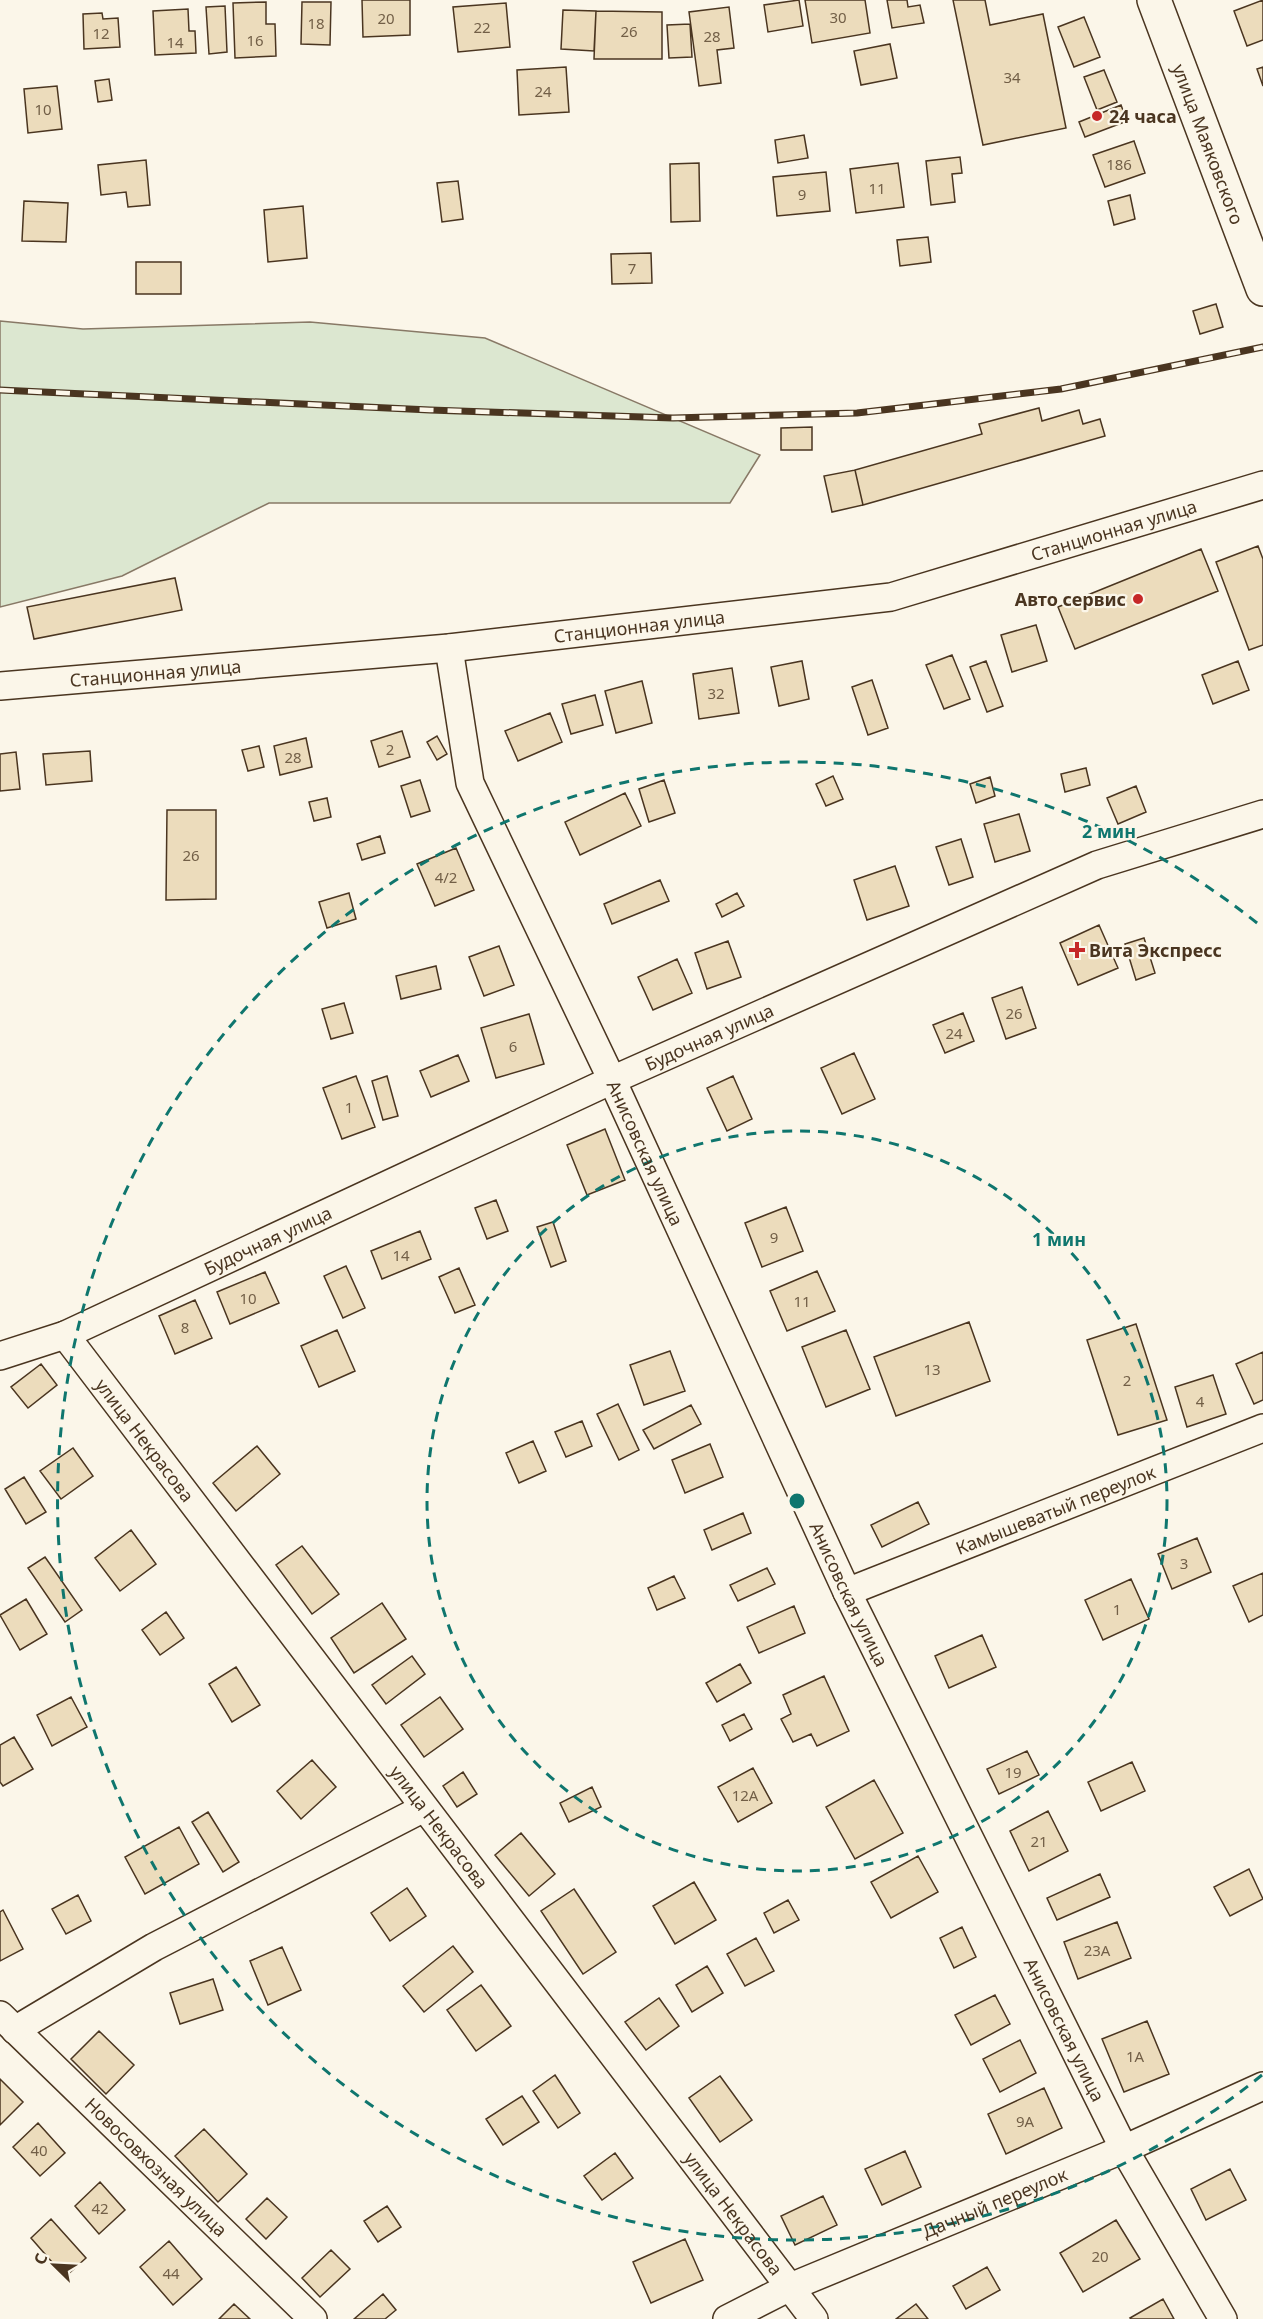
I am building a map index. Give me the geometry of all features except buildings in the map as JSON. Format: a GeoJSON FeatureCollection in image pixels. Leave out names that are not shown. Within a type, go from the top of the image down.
{"type":"FeatureCollection","features":[{"type":"Feature","properties":{"kind":"main road","name":"улица Маяковского"},"geometry":{"type":"LineString","coordinates":[[1154,0],[1263,289]]}},
{"type":"Feature","properties":{"kind":"street","name":"Станционная улица"},"geometry":{"type":"LineString","coordinates":[[0,686],[449,648],[891,597],[1263,485]]}},
{"type":"Feature","properties":{"kind":"street","name":"Анисовская улица"},"geometry":{"type":"LineString","coordinates":[[449,648],[470,783],[612,1080],[847,1592],[1124,2149],[1223,2319]]}},
{"type":"Feature","properties":{"kind":"street","name":"Будочная улица"},"geometry":{"type":"LineString","coordinates":[[0,1356],[65,1335],[612,1080],[1096,865],[1263,814]]}},
{"type":"Feature","properties":{"kind":"street","name":"улица Некрасова"},"geometry":{"type":"LineString","coordinates":[[65,1335],[788,2288],[814,2319]]}},
{"type":"Feature","properties":{"kind":"street","name":"Камышеватый переулок"},"geometry":{"type":"LineString","coordinates":[[847,1592],[1263,1428]]}},
{"type":"Feature","properties":{"kind":"street"},"geometry":{"type":"LineString","coordinates":[[8,2022],[424,1808]]}},
{"type":"Feature","properties":{"kind":"street","name":"Новосовхозная улица"},"geometry":{"type":"LineString","coordinates":[[8,2022],[313,2319]]}},
{"type":"Feature","properties":{"kind":"street","name":"Дачный переулок"},"geometry":{"type":"LineString","coordinates":[[727,2319],[788,2288],[1124,2149],[1263,2086]]}},
{"type":"Feature","properties":{"kind":"green space"},"geometry":{"type":"Polygon","coordinates":[[[0,321],[83,329],[310,322],[485,338],[760,455],[730,503],[269,503],[122,576],[0,607],[0,321]]]}},
{"type":"Feature","properties":{"kind":"railway"},"geometry":{"type":"LineString","coordinates":[[0,390],[430,410],[673,418],[857,413],[1061,389],[1263,347]]}},
{"type":"Feature","properties":{"kind":"place","name":"24 часа"},"geometry":{"type":"Point","coordinates":[1097,116]}},
{"type":"Feature","properties":{"kind":"place","name":"Авто сервис"},"geometry":{"type":"Point","coordinates":[1138,599]}},
{"type":"Feature","properties":{"kind":"place","name":"Вита Экспресс"},"geometry":{"type":"Point","coordinates":[1077,950]}}]}
